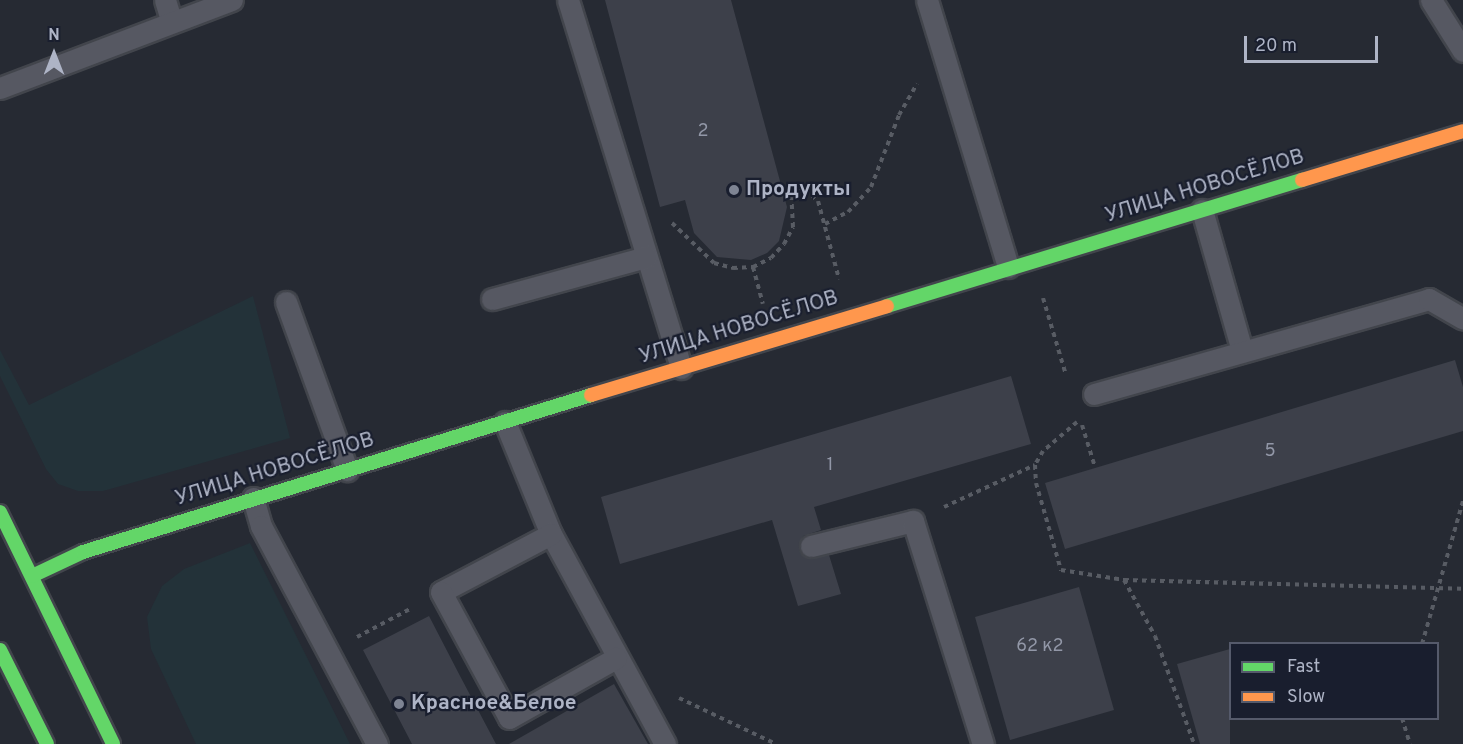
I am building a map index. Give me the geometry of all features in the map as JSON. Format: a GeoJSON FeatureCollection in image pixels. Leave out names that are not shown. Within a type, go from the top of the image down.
{"type":"FeatureCollection","features":[{"type":"Feature","properties":{"kind":"street","name":"УЛИЦА НОВОСЁЛОВ"},"geometry":{"type":"LineString","coordinates":[[32,576],[83,552],[253,498],[1008,267],[1463,131]]}},
{"type":"Feature","properties":{"kind":"street"},"geometry":{"type":"LineString","coordinates":[[0,512],[113,744]]}},
{"type":"Feature","properties":{"kind":"street"},"geometry":{"type":"LineString","coordinates":[[0,650],[47,744]]}},
{"type":"Feature","properties":{"kind":"lane"},"geometry":{"type":"LineString","coordinates":[[165,0],[171,20]]}},
{"type":"Feature","properties":{"kind":"lane"},"geometry":{"type":"LineString","coordinates":[[0,88],[171,20],[232,0]]}},
{"type":"Feature","properties":{"kind":"lane"},"geometry":{"type":"LineString","coordinates":[[568,0],[681,368]]}},
{"type":"Feature","properties":{"kind":"lane"},"geometry":{"type":"LineString","coordinates":[[927,0],[1008,267]]}},
{"type":"Feature","properties":{"kind":"lane"},"geometry":{"type":"LineString","coordinates":[[1431,0],[1463,51]]}},
{"type":"Feature","properties":{"kind":"lane"},"geometry":{"type":"LineString","coordinates":[[1202,210],[1242,351]]}},
{"type":"Feature","properties":{"kind":"lane"},"geometry":{"type":"LineString","coordinates":[[492,299],[646,257]]}},
{"type":"Feature","properties":{"kind":"lane"},"geometry":{"type":"LineString","coordinates":[[1094,393],[1429,299],[1463,320]]}},
{"type":"Feature","properties":{"kind":"lane"},"geometry":{"type":"LineString","coordinates":[[286,302],[347,470]]}},
{"type":"Feature","properties":{"kind":"lane"},"geometry":{"type":"LineString","coordinates":[[506,422],[551,534],[620,665],[665,744]]}},
{"type":"Feature","properties":{"kind":"lane"},"geometry":{"type":"LineString","coordinates":[[253,498],[261,526],[377,744]]}},
{"type":"Feature","properties":{"kind":"lane"},"geometry":{"type":"LineString","coordinates":[[810,546],[914,521],[983,744]]}},
{"type":"Feature","properties":{"kind":"lane"},"geometry":{"type":"LineString","coordinates":[[551,534],[441,592],[509,718],[620,665]]}},
{"type":"Feature","properties":{"kind":"path"},"geometry":{"type":"LineString","coordinates":[[825,224],[848,212],[871,187],[898,115],[940,43]]}},
{"type":"Feature","properties":{"kind":"path"},"geometry":{"type":"LineString","coordinates":[[636,221],[674,224],[698,252],[714,263],[733,268],[753,267],[771,258],[784,244],[793,227],[791,193],[805,189],[818,201],[840,282]]}},
{"type":"Feature","properties":{"kind":"path"},"geometry":{"type":"LineString","coordinates":[[753,267],[763,305]]}},
{"type":"Feature","properties":{"kind":"path"},"geometry":{"type":"LineString","coordinates":[[1080,420],[1043,451],[1035,465],[1036,483],[1061,570],[1125,580],[1463,589]]}},
{"type":"Feature","properties":{"kind":"path"},"geometry":{"type":"LineString","coordinates":[[914,521],[1035,465]]}},
{"type":"Feature","properties":{"kind":"path"},"geometry":{"type":"LineString","coordinates":[[1423,642],[1440,588],[1463,501]]}},
{"type":"Feature","properties":{"kind":"path"},"geometry":{"type":"LineString","coordinates":[[1125,580],[1155,636],[1194,744]]}},
{"type":"Feature","properties":{"kind":"path"},"geometry":{"type":"LineString","coordinates":[[330,652],[441,592]]}},
{"type":"Feature","properties":{"kind":"path"},"geometry":{"type":"LineString","coordinates":[[620,665],[776,744]]}},
{"type":"Feature","properties":{"kind":"path"},"geometry":{"type":"LineString","coordinates":[[1403,720],[1410,744]]}},
{"type":"Feature","properties":{"kind":"shaded area"},"geometry":{"type":"Polygon","coordinates":[[[253,296],[290,438],[103,491],[78,491],[58,484],[46,469],[0,376],[0,350],[29,405],[253,296]]]}},
{"type":"Feature","properties":{"kind":"shaded area"},"geometry":{"type":"Polygon","coordinates":[[[250,543],[350,744],[196,744],[151,649],[147,617],[162,586],[184,569],[250,543]]]}},
{"type":"Feature","properties":{"kind":"building"},"geometry":{"type":"Polygon","coordinates":[[[605,0],[731,0],[787,207],[779,241],[767,253],[751,260],[717,257],[694,233],[685,200],[660,207],[605,0]]]}},
{"type":"Feature","properties":{"kind":"building"},"geometry":{"type":"Polygon","coordinates":[[[1455,360],[1463,387],[1463,431],[1065,549],[1045,483],[1455,360]]]}},
{"type":"Feature","properties":{"kind":"building"},"geometry":{"type":"Polygon","coordinates":[[[1011,376],[1031,444],[814,507],[821,530],[803,536],[799,550],[808,558],[829,555],[841,594],[798,606],[772,520],[620,564],[601,497],[1011,376]]]}},
{"type":"Feature","properties":{"kind":"building"},"geometry":{"type":"Polygon","coordinates":[[[1079,587],[1114,710],[1010,740],[975,617],[1079,587]]]}},
{"type":"Feature","properties":{"kind":"building"},"geometry":{"type":"Polygon","coordinates":[[[429,616],[496,744],[412,744],[363,650],[429,616]]]}},
{"type":"Feature","properties":{"kind":"building"},"geometry":{"type":"Polygon","coordinates":[[[1229,649],[1230,744],[1200,744],[1177,664],[1229,649]]]}},
{"type":"Feature","properties":{"kind":"building"},"geometry":{"type":"Polygon","coordinates":[[[614,684],[648,744],[509,744],[614,684]]]}},
{"type":"Feature","properties":{"kind":"traffic: fast"},"geometry":{"type":"LineString","coordinates":[[887,306],[1302,180]]}},
{"type":"Feature","properties":{"kind":"traffic: fast"},"geometry":{"type":"LineString","coordinates":[[32,576],[83,552],[591,395]]}},
{"type":"Feature","properties":{"kind":"traffic: fast"},"geometry":{"type":"LineString","coordinates":[[0,512],[113,744]]}},
{"type":"Feature","properties":{"kind":"traffic: fast"},"geometry":{"type":"LineString","coordinates":[[0,650],[47,744]]}},
{"type":"Feature","properties":{"kind":"traffic: slow"},"geometry":{"type":"LineString","coordinates":[[1302,180],[1463,131]]}},
{"type":"Feature","properties":{"kind":"traffic: slow"},"geometry":{"type":"LineString","coordinates":[[591,395],[887,306]]}},
{"type":"Feature","properties":{"kind":"place","name":"Продукты"},"geometry":{"type":"Point","coordinates":[734,190]}},
{"type":"Feature","properties":{"kind":"place","name":"Красное&Белое"},"geometry":{"type":"Point","coordinates":[399,704]}}]}
